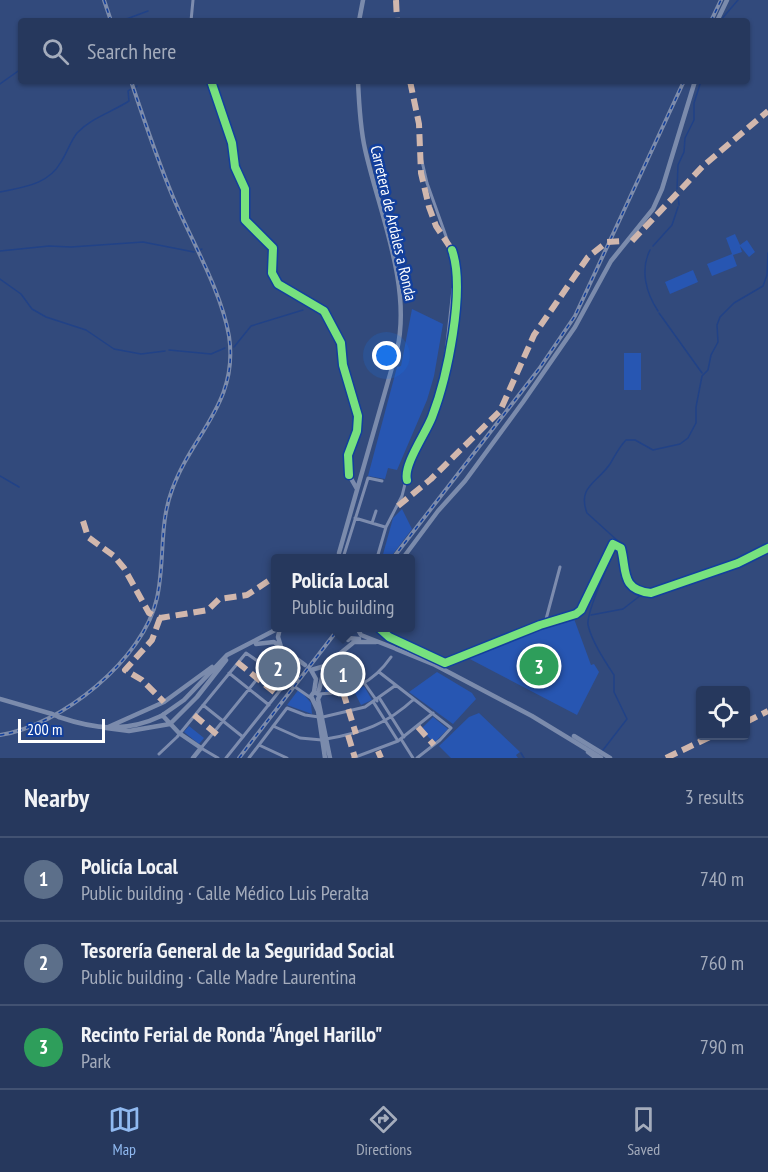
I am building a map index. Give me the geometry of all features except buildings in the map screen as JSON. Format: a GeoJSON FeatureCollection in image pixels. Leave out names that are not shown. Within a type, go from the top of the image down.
{"type":"FeatureCollection","features":[{"type":"Feature","properties":{"kind":"main road"},"geometry":{"type":"LineString","coordinates":[[360,18],[365,0]]}},
{"type":"Feature","properties":{"kind":"main road"},"geometry":{"type":"LineString","coordinates":[[718,18],[727,0]]}},
{"type":"Feature","properties":{"kind":"main road","name":"Carretera de Ardales a Ronda"},"geometry":{"type":"LineString","coordinates":[[339,554],[357,489],[354,478],[363,466],[400,336],[401,301],[363,140],[358,84]]}},
{"type":"Feature","properties":{"kind":"main road"},"geometry":{"type":"LineString","coordinates":[[585,308],[612,255],[653,209],[694,84]]}},
{"type":"Feature","properties":{"kind":"main road"},"geometry":{"type":"LineString","coordinates":[[406,554],[462,485],[559,351],[607,266],[649,211],[662,185]]}},
{"type":"Feature","properties":{"kind":"main road"},"geometry":{"type":"LineString","coordinates":[[462,485],[498,431],[525,398]]}},
{"type":"Feature","properties":{"kind":"main road","name":"Carretera de Ardales a Ronda"},"geometry":{"type":"LineString","coordinates":[[339,554],[356,503],[381,404]]}},
{"type":"Feature","properties":{"kind":"main road"},"geometry":{"type":"LineString","coordinates":[[484,451],[494,441],[498,431]]}},
{"type":"Feature","properties":{"kind":"main road"},"geometry":{"type":"LineString","coordinates":[[356,503],[354,478],[368,460]]}},
{"type":"Feature","properties":{"kind":"main road"},"geometry":{"type":"LineString","coordinates":[[106,728],[164,702],[224,660],[272,632]]}},
{"type":"Feature","properties":{"kind":"main road"},"geometry":{"type":"LineString","coordinates":[[279,632],[281,647]]}},
{"type":"Feature","properties":{"kind":"main road"},"geometry":{"type":"LineString","coordinates":[[346,632],[348,637]]}},
{"type":"Feature","properties":{"kind":"main road"},"geometry":{"type":"LineString","coordinates":[[344,648],[352,632]]}},
{"type":"Feature","properties":{"kind":"main road"},"geometry":{"type":"LineString","coordinates":[[358,632],[373,642]]}},
{"type":"Feature","properties":{"kind":"main road"},"geometry":{"type":"LineString","coordinates":[[348,637],[395,648],[435,665],[532,716],[601,758]]}},
{"type":"Feature","properties":{"kind":"main road"},"geometry":{"type":"LineString","coordinates":[[314,695],[325,666],[344,648],[358,641],[373,642]]}},
{"type":"Feature","properties":{"kind":"main road"},"geometry":{"type":"LineString","coordinates":[[106,728],[128,727],[163,716],[184,700],[224,660],[261,642],[274,642],[305,665]]}},
{"type":"Feature","properties":{"kind":"main road"},"geometry":{"type":"LineString","coordinates":[[0,699],[119,732],[162,726],[170,724],[197,697],[224,660]]}},
{"type":"Feature","properties":{"kind":"main road"},"geometry":{"type":"LineString","coordinates":[[325,666],[311,670],[316,680],[314,695],[321,717],[327,758]]}},
{"type":"Feature","properties":{"kind":"main road"},"geometry":{"type":"LineString","coordinates":[[157,706],[179,733],[201,748],[193,758]]}},
{"type":"Feature","properties":{"kind":"main road"},"geometry":{"type":"LineString","coordinates":[[514,707],[596,758]]}},
{"type":"Feature","properties":{"kind":"main road"},"geometry":{"type":"LineString","coordinates":[[162,726],[163,716]]}},
{"type":"Feature","properties":{"kind":"main road"},"geometry":{"type":"LineString","coordinates":[[532,716],[546,721],[610,758]]}},
{"type":"Feature","properties":{"kind":"street"},"geometry":{"type":"LineString","coordinates":[[191,18],[193,0]]}},
{"type":"Feature","properties":{"kind":"street"},"geometry":{"type":"LineString","coordinates":[[212,84],[232,143],[235,167],[245,189],[245,220],[273,248],[272,273],[278,284],[324,311],[341,343],[343,365],[358,416],[357,431],[348,454],[354,478]]}},
{"type":"Feature","properties":{"kind":"street"},"geometry":{"type":"LineString","coordinates":[[421,157],[427,183],[448,242]]}},
{"type":"Feature","properties":{"kind":"street"},"geometry":{"type":"LineString","coordinates":[[378,554],[386,527],[395,513],[407,480],[410,464],[437,402],[449,355],[456,287],[456,267],[452,250]]}},
{"type":"Feature","properties":{"kind":"street"},"geometry":{"type":"LineString","coordinates":[[344,554],[368,478],[382,481]]}},
{"type":"Feature","properties":{"kind":"street"},"geometry":{"type":"LineString","coordinates":[[372,523],[376,511]]}},
{"type":"Feature","properties":{"kind":"street"},"geometry":{"type":"LineString","coordinates":[[355,518],[386,527]]}},
{"type":"Feature","properties":{"kind":"street"},"geometry":{"type":"LineString","coordinates":[[384,632],[389,637],[445,663],[581,610],[606,561],[610,548],[617,545],[623,571],[631,586],[651,593],[719,570],[768,548]]}},
{"type":"Feature","properties":{"kind":"street"},"geometry":{"type":"LineString","coordinates":[[540,625],[546,621],[560,567]]}},
{"type":"Feature","properties":{"kind":"street"},"geometry":{"type":"LineString","coordinates":[[159,754],[246,653],[286,683],[292,683],[314,695],[344,692],[365,684],[391,657]]}},
{"type":"Feature","properties":{"kind":"street"},"geometry":{"type":"LineString","coordinates":[[218,758],[201,748],[267,668]]}},
{"type":"Feature","properties":{"kind":"street"},"geometry":{"type":"LineString","coordinates":[[377,701],[386,722],[415,758],[440,740],[450,728],[379,672]]}},
{"type":"Feature","properties":{"kind":"street"},"geometry":{"type":"LineString","coordinates":[[229,673],[269,705]]}},
{"type":"Feature","properties":{"kind":"street"},"geometry":{"type":"LineString","coordinates":[[226,758],[286,683]]}},
{"type":"Feature","properties":{"kind":"street"},"geometry":{"type":"LineString","coordinates":[[365,684],[392,718],[401,739]]}},
{"type":"Feature","properties":{"kind":"street"},"geometry":{"type":"LineString","coordinates":[[249,758],[287,708],[305,715],[321,717],[350,713],[377,701],[396,685]]}},
{"type":"Feature","properties":{"kind":"street"},"geometry":{"type":"LineString","coordinates":[[273,726],[300,738],[325,739],[361,732],[386,722],[414,699]]}},
{"type":"Feature","properties":{"kind":"street"},"geometry":{"type":"LineString","coordinates":[[203,705],[243,737]]}},
{"type":"Feature","properties":{"kind":"street"},"geometry":{"type":"LineString","coordinates":[[353,758],[401,739],[433,713]]}},
{"type":"Feature","properties":{"kind":"street"},"geometry":{"type":"LineString","coordinates":[[259,745],[287,758]]}},
{"type":"Feature","properties":{"kind":"shaded area"},"geometry":{"type":"Polygon","coordinates":[[[735,234],[740,245],[747,240],[755,252],[749,257],[740,246],[742,252],[733,255],[737,266],[712,276],[707,264],[732,254],[726,238],[735,234]]]}},
{"type":"Feature","properties":{"kind":"shaded area"},"geometry":{"type":"Polygon","coordinates":[[[693,270],[698,282],[670,294],[665,282],[693,270]]]}},
{"type":"Feature","properties":{"kind":"shaded area"},"geometry":{"type":"Polygon","coordinates":[[[412,309],[443,324],[434,376],[427,400],[397,470],[388,468],[385,479],[368,476],[397,367],[401,366],[412,309]]]}},
{"type":"Feature","properties":{"kind":"shaded area"},"geometry":{"type":"Polygon","coordinates":[[[624,353],[641,353],[641,390],[624,390],[624,353]]]}},
{"type":"Feature","properties":{"kind":"shaded area"},"geometry":{"type":"Polygon","coordinates":[[[402,509],[412,529],[393,554],[383,554],[393,518],[402,509]]]}},
{"type":"Feature","properties":{"kind":"shaded area"},"geometry":{"type":"Polygon","coordinates":[[[573,616],[591,665],[594,664],[599,672],[577,715],[466,657],[573,616]]]}},
{"type":"Feature","properties":{"kind":"shaded area"},"geometry":{"type":"Polygon","coordinates":[[[331,672],[337,674],[339,680],[330,687],[329,692],[325,692],[331,672]]]}},
{"type":"Feature","properties":{"kind":"shaded area"},"geometry":{"type":"Polygon","coordinates":[[[437,672],[472,693],[476,699],[453,724],[409,692],[437,672]]]}},
{"type":"Feature","properties":{"kind":"shaded area"},"geometry":{"type":"Polygon","coordinates":[[[364,686],[372,700],[361,705],[354,691],[364,686]]]}},
{"type":"Feature","properties":{"kind":"shaded area"},"geometry":{"type":"Polygon","coordinates":[[[299,689],[311,703],[312,714],[287,705],[299,689]]]}},
{"type":"Feature","properties":{"kind":"shaded area"},"geometry":{"type":"Polygon","coordinates":[[[479,713],[520,752],[516,755],[518,758],[451,758],[439,746],[469,717],[479,713]]]}},
{"type":"Feature","properties":{"kind":"shaded area"},"geometry":{"type":"Polygon","coordinates":[[[433,717],[448,729],[434,743],[421,729],[433,717]]]}},
{"type":"Feature","properties":{"kind":"shaded area"},"geometry":{"type":"Polygon","coordinates":[[[189,726],[204,738],[199,744],[184,732],[189,726]]]}},
{"type":"Feature","properties":{"kind":"waterway"},"geometry":{"type":"LineString","coordinates":[[723,18],[738,0]]}},
{"type":"Feature","properties":{"kind":"waterway"},"geometry":{"type":"LineString","coordinates":[[129,18],[148,11]]}},
{"type":"Feature","properties":{"kind":"waterway"},"geometry":{"type":"LineString","coordinates":[[0,84],[18,71]]}},
{"type":"Feature","properties":{"kind":"waterway"},"geometry":{"type":"LineString","coordinates":[[677,189],[678,165],[684,152],[685,138],[694,120],[694,103],[700,84]]}},
{"type":"Feature","properties":{"kind":"waterway"},"geometry":{"type":"LineString","coordinates":[[0,192],[34,184],[49,176],[56,170],[77,133],[95,119],[129,101],[128,91],[131,89]]}},
{"type":"Feature","properties":{"kind":"waterway"},"geometry":{"type":"LineString","coordinates":[[678,194],[679,205]]}},
{"type":"Feature","properties":{"kind":"waterway"},"geometry":{"type":"LineString","coordinates":[[653,246],[672,225],[678,207]]}},
{"type":"Feature","properties":{"kind":"waterway"},"geometry":{"type":"LineString","coordinates":[[0,251],[49,246],[71,247],[143,242],[194,252]]}},
{"type":"Feature","properties":{"kind":"waterway"},"geometry":{"type":"LineString","coordinates":[[650,250],[645,265],[646,281],[650,297],[658,311]]}},
{"type":"Feature","properties":{"kind":"waterway"},"geometry":{"type":"LineString","coordinates":[[603,750],[627,719],[614,692],[614,675],[592,638],[588,618],[619,542],[587,513],[586,491],[610,464],[626,440],[635,440],[653,450],[680,444],[688,438],[696,423],[696,407],[702,376],[708,370],[711,355],[718,342],[717,325],[720,317],[734,303],[763,286],[767,275],[768,253]]}},
{"type":"Feature","properties":{"kind":"waterway"},"geometry":{"type":"LineString","coordinates":[[0,279],[21,294],[32,309],[46,317],[86,330],[114,349],[141,354],[165,351]]}},
{"type":"Feature","properties":{"kind":"waterway"},"geometry":{"type":"LineString","coordinates":[[234,347],[251,326],[303,310]]}},
{"type":"Feature","properties":{"kind":"waterway"},"geometry":{"type":"LineString","coordinates":[[659,313],[702,373]]}},
{"type":"Feature","properties":{"kind":"waterway"},"geometry":{"type":"LineString","coordinates":[[169,350],[211,354],[225,348]]}},
{"type":"Feature","properties":{"kind":"waterway"},"geometry":{"type":"LineString","coordinates":[[0,476],[19,487]]}},
{"type":"Feature","properties":{"kind":"waterway"},"geometry":{"type":"LineString","coordinates":[[591,615],[623,609],[641,595]]}},
{"type":"Feature","properties":{"kind":"waterway"},"geometry":{"type":"LineString","coordinates":[[521,753],[524,758]]}},
{"type":"Feature","properties":{"kind":"railway"},"geometry":{"type":"LineString","coordinates":[[104,0],[110,18]]}},
{"type":"Feature","properties":{"kind":"railway"},"geometry":{"type":"LineString","coordinates":[[712,18],[721,0]]}},
{"type":"Feature","properties":{"kind":"railway"},"geometry":{"type":"LineString","coordinates":[[0,735],[24,729],[73,704],[118,666],[136,644],[149,621],[157,598],[165,516],[172,490],[212,417],[227,380],[230,360],[229,336],[225,319],[205,265],[167,183],[132,84]]}},
{"type":"Feature","properties":{"kind":"railway"},"geometry":{"type":"LineString","coordinates":[[396,554],[539,369],[575,316],[683,84]]}},
{"type":"Feature","properties":{"kind":"railway"},"geometry":{"type":"LineString","coordinates":[[239,758],[336,632]]}},
{"type":"Feature","properties":{"kind":"marked path"},"geometry":{"type":"LineString","coordinates":[[396,0],[397,18]]}},
{"type":"Feature","properties":{"kind":"marked path"},"geometry":{"type":"LineString","coordinates":[[411,84],[419,124],[421,173],[429,207],[436,226],[452,250]]}},
{"type":"Feature","properties":{"kind":"marked path"},"geometry":{"type":"LineString","coordinates":[[632,241],[703,166],[768,111]]}},
{"type":"Feature","properties":{"kind":"marked path"},"geometry":{"type":"LineString","coordinates":[[398,506],[431,479],[500,411],[534,335],[588,257],[607,242],[623,241]]}},
{"type":"Feature","properties":{"kind":"marked path"},"geometry":{"type":"LineString","coordinates":[[83,521],[88,537],[114,556],[124,568],[149,613],[160,618],[208,610],[219,599],[247,595],[271,579]]}},
{"type":"Feature","properties":{"kind":"marked path"},"geometry":{"type":"LineString","coordinates":[[160,618],[152,640],[125,670],[142,680],[164,702]]}},
{"type":"Feature","properties":{"kind":"marked path"},"geometry":{"type":"LineString","coordinates":[[237,662],[278,695]]}},
{"type":"Feature","properties":{"kind":"marked path"},"geometry":{"type":"LineString","coordinates":[[343,692],[356,734]]}},
{"type":"Feature","properties":{"kind":"marked path"},"geometry":{"type":"LineString","coordinates":[[750,720],[768,711]]}},
{"type":"Feature","properties":{"kind":"marked path"},"geometry":{"type":"LineString","coordinates":[[194,715],[221,738]]}},
{"type":"Feature","properties":{"kind":"marked path"},"geometry":{"type":"LineString","coordinates":[[418,727],[434,745]]}},
{"type":"Feature","properties":{"kind":"marked path"},"geometry":{"type":"LineString","coordinates":[[348,735],[355,758]]}},
{"type":"Feature","properties":{"kind":"marked path"},"geometry":{"type":"LineString","coordinates":[[666,758],[704,740]]}},
{"type":"Feature","properties":{"kind":"marked path"},"geometry":{"type":"LineString","coordinates":[[378,751],[381,758]]}},
{"type":"Feature","properties":{"kind":"cycle path"},"geometry":{"type":"LineString","coordinates":[[212,84],[232,143],[235,167],[245,189],[245,220],[273,248],[272,273],[278,284],[324,311],[341,343],[343,365],[358,416],[357,431],[348,455],[349,475]]}},
{"type":"Feature","properties":{"kind":"cycle path"},"geometry":{"type":"LineString","coordinates":[[407,480],[408,466],[429,424],[449,358],[457,287],[452,250]]}},
{"type":"Feature","properties":{"kind":"cycle path"},"geometry":{"type":"LineString","coordinates":[[383,632],[389,637],[445,663],[540,625],[576,614],[581,610],[613,544],[621,548],[629,583],[634,588],[651,593],[738,563],[768,548]]}},
{"type":"Feature","properties":{"kind":"place","name":"Recinto Ferial de Ronda \"Ángel Harillo\""},"geometry":{"type":"Point","coordinates":[539,666]}},
{"type":"Feature","properties":{"kind":"place","name":"Tesorería General de la Seguridad Social"},"geometry":{"type":"Point","coordinates":[278,668]}},
{"type":"Feature","properties":{"kind":"place","name":"Policía Local"},"geometry":{"type":"Point","coordinates":[343,674]}}]}
